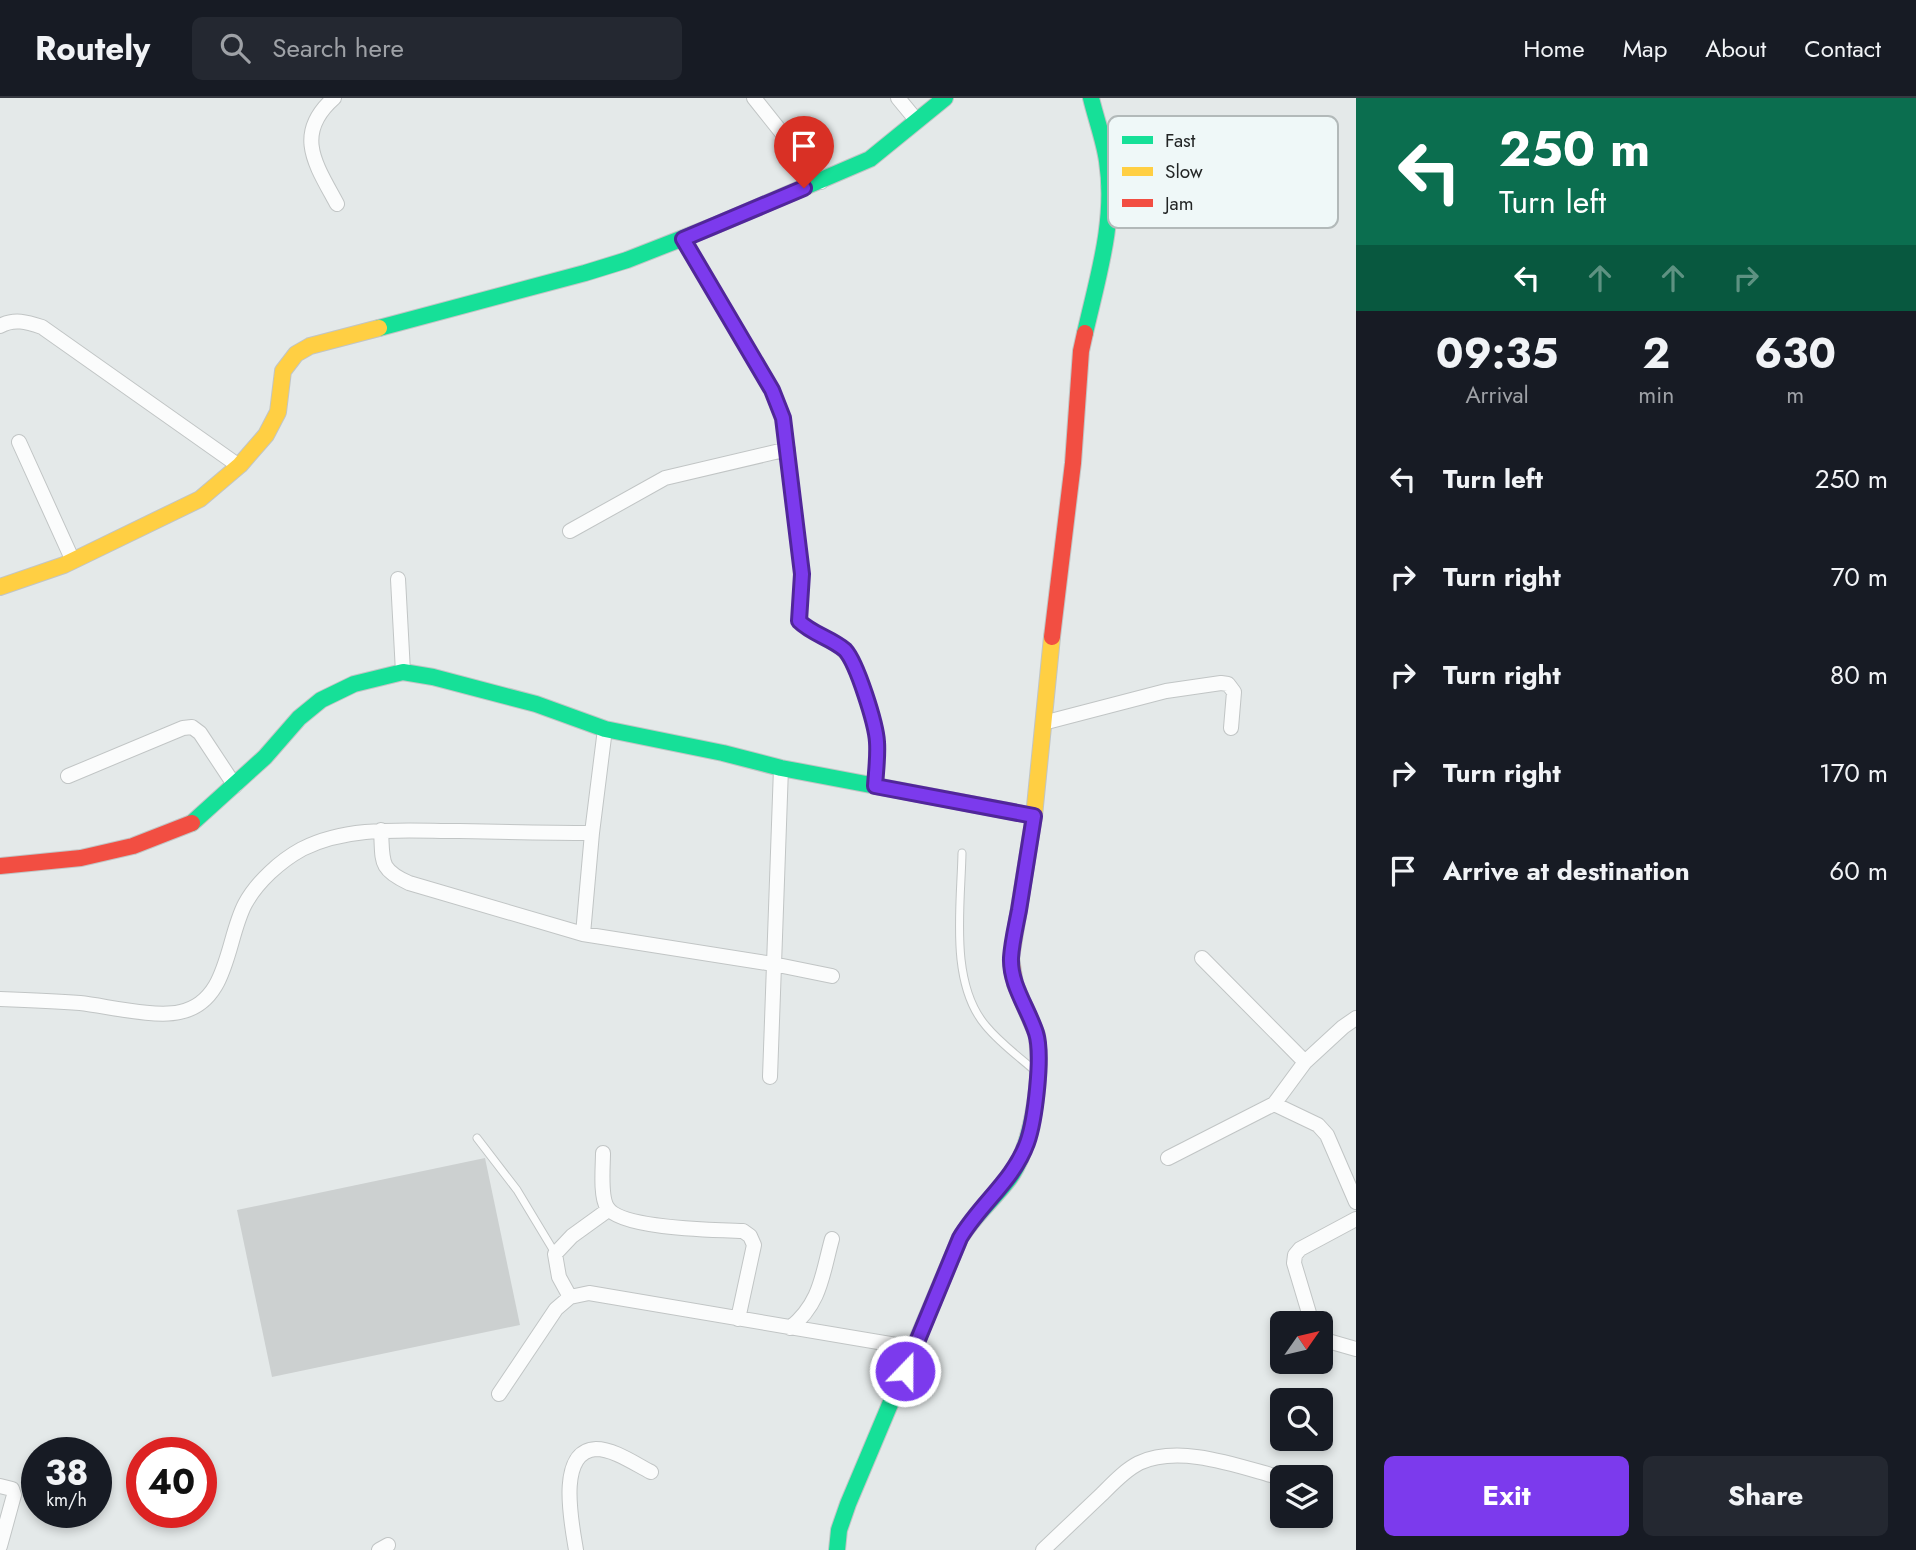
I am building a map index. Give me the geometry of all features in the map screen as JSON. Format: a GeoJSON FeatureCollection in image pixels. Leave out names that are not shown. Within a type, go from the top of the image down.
{"type":"FeatureCollection","features":[{"type":"Feature","properties":{"kind":"street"},"geometry":{"type":"LineString","coordinates":[[334,98],[316,117],[310,144],[316,164],[337,204]]}},
{"type":"Feature","properties":{"kind":"street"},"geometry":{"type":"LineString","coordinates":[[754,98],[821,182]]}},
{"type":"Feature","properties":{"kind":"street"},"geometry":{"type":"LineString","coordinates":[[898,98],[917,121]]}},
{"type":"Feature","properties":{"kind":"street"},"geometry":{"type":"LineString","coordinates":[[0,587],[74,561],[200,499],[239,466],[264,439],[275,422],[280,402],[282,370],[292,354],[310,345],[584,273],[683,239],[870,159],[945,98]]}},
{"type":"Feature","properties":{"kind":"street"},"geometry":{"type":"LineString","coordinates":[[837,1550],[839,1530],[848,1504],[960,1238],[1019,1163],[1028,1141],[1039,1052],[1037,1035],[1015,984],[1011,958],[1034,816],[1073,463],[1081,351],[1108,232],[1107,161],[1091,98]]}},
{"type":"Feature","properties":{"kind":"street"},"geometry":{"type":"LineString","coordinates":[[683,239],[772,390],[783,418],[802,574],[799,621],[845,651],[852,661],[875,727],[875,786]]}},
{"type":"Feature","properties":{"kind":"street"},"geometry":{"type":"LineString","coordinates":[[0,326],[23,321],[42,327],[239,466]]}},
{"type":"Feature","properties":{"kind":"street"},"geometry":{"type":"LineString","coordinates":[[19,442],[74,561]]}},
{"type":"Feature","properties":{"kind":"street"},"geometry":{"type":"LineString","coordinates":[[570,531],[665,478],[788,449]]}},
{"type":"Feature","properties":{"kind":"street"},"geometry":{"type":"LineString","coordinates":[[398,579],[403,672]]}},
{"type":"Feature","properties":{"kind":"street"},"geometry":{"type":"LineString","coordinates":[[0,866],[81,858],[133,846],[193,823],[265,757],[299,718],[321,701],[354,684],[403,672],[433,677],[536,704],[605,729],[781,768],[1034,816]]}},
{"type":"Feature","properties":{"kind":"street"},"geometry":{"type":"LineString","coordinates":[[1043,723],[1166,691],[1221,683],[1228,684],[1234,692],[1231,728]]}},
{"type":"Feature","properties":{"kind":"street"},"geometry":{"type":"LineString","coordinates":[[68,775],[183,728],[192,727],[200,733],[235,786]]}},
{"type":"Feature","properties":{"kind":"street"},"geometry":{"type":"LineString","coordinates":[[583,934],[605,729]]}},
{"type":"Feature","properties":{"kind":"street"},"geometry":{"type":"LineString","coordinates":[[770,1077],[781,768]]}},
{"type":"Feature","properties":{"kind":"street"},"geometry":{"type":"LineString","coordinates":[[0,999],[79,1003],[156,1012],[180,1012],[202,1002],[215,990],[246,903],[266,876],[299,850],[324,839],[381,830],[592,833]]}},
{"type":"Feature","properties":{"kind":"street"},"geometry":{"type":"LineString","coordinates":[[381,830],[383,862],[388,871],[409,883],[583,934],[832,976]]}},
{"type":"Feature","properties":{"kind":"street"},"geometry":{"type":"LineString","coordinates":[[1202,958],[1305,1062]]}},
{"type":"Feature","properties":{"kind":"street"},"geometry":{"type":"LineString","coordinates":[[1168,1158],[1274,1104],[1305,1062],[1356,1018]]}},
{"type":"Feature","properties":{"kind":"street"},"geometry":{"type":"LineString","coordinates":[[1274,1104],[1318,1125],[1328,1135],[1356,1202]]}},
{"type":"Feature","properties":{"kind":"street"},"geometry":{"type":"LineString","coordinates":[[603,1153],[604,1202],[608,1210],[615,1215],[668,1227],[743,1231],[750,1236],[754,1245],[738,1319]]}},
{"type":"Feature","properties":{"kind":"street"},"geometry":{"type":"LineString","coordinates":[[570,1297],[559,1277],[555,1254],[572,1236],[608,1210]]}},
{"type":"Feature","properties":{"kind":"street"},"geometry":{"type":"LineString","coordinates":[[1308,1311],[1294,1263],[1295,1255],[1300,1249],[1356,1220]]}},
{"type":"Feature","properties":{"kind":"street"},"geometry":{"type":"LineString","coordinates":[[790,1328],[803,1318],[816,1300],[832,1239]]}},
{"type":"Feature","properties":{"kind":"street"},"geometry":{"type":"LineString","coordinates":[[499,1394],[556,1309],[570,1297],[589,1293],[914,1348]]}},
{"type":"Feature","properties":{"kind":"street"},"geometry":{"type":"LineString","coordinates":[[1334,1343],[1356,1349]]}},
{"type":"Feature","properties":{"kind":"street"},"geometry":{"type":"LineString","coordinates":[[576,1550],[570,1472],[574,1462],[588,1451],[597,1449],[651,1472]]}},
{"type":"Feature","properties":{"kind":"street"},"geometry":{"type":"LineString","coordinates":[[1043,1550],[1123,1474],[1154,1458],[1219,1459],[1270,1475]]}},
{"type":"Feature","properties":{"kind":"street"},"geometry":{"type":"LineString","coordinates":[[0,1486],[12,1489],[14,1495],[0,1546]]}},
{"type":"Feature","properties":{"kind":"lane"},"geometry":{"type":"LineString","coordinates":[[962,853],[960,944],[967,987],[985,1025],[1037,1073]]}},
{"type":"Feature","properties":{"kind":"lane"},"geometry":{"type":"LineString","coordinates":[[477,1138],[517,1190],[555,1254]]}},
{"type":"Feature","properties":{"kind":"building"},"geometry":{"type":"Polygon","coordinates":[[[485,1158],[520,1325],[272,1377],[237,1210],[485,1158]]]}},
{"type":"Feature","properties":{"kind":"traffic: fast"},"geometry":{"type":"LineString","coordinates":[[379,328],[585,273],[627,260],[714,226],[870,159],[945,98]]}},
{"type":"Feature","properties":{"kind":"traffic: fast"},"geometry":{"type":"LineString","coordinates":[[1091,98],[1104,145],[1108,172]]}},
{"type":"Feature","properties":{"kind":"traffic: fast"},"geometry":{"type":"LineString","coordinates":[[1085,333],[1100,269],[1108,216]]}},
{"type":"Feature","properties":{"kind":"traffic: fast"},"geometry":{"type":"LineString","coordinates":[[192,823],[265,757],[299,718],[321,700],[354,684],[403,672],[433,677],[536,704],[605,729],[781,768],[1034,816]]}},
{"type":"Feature","properties":{"kind":"traffic: fast"},"geometry":{"type":"LineString","coordinates":[[837,1550],[839,1530],[848,1504],[960,1238],[1017,1166],[1033,1116],[1038,1080],[1038,1048]]}},
{"type":"Feature","properties":{"kind":"traffic: slow"},"geometry":{"type":"LineString","coordinates":[[0,587],[64,565],[200,499],[240,465],[266,435],[278,412],[283,371],[296,354],[310,346],[379,328]]}},
{"type":"Feature","properties":{"kind":"traffic: slow"},"geometry":{"type":"LineString","coordinates":[[1038,1048],[1037,1035],[1015,984],[1011,958],[1034,816],[1052,637]]}},
{"type":"Feature","properties":{"kind":"traffic: jam"},"geometry":{"type":"LineString","coordinates":[[1052,637],[1085,333]]}},
{"type":"Feature","properties":{"kind":"traffic: jam"},"geometry":{"type":"LineString","coordinates":[[0,866],[81,858],[133,846],[192,823]]}},
{"type":"Feature","properties":{"kind":"route"},"geometry":{"type":"LineString","coordinates":[[804,188],[683,239],[772,390],[783,418],[802,574],[799,621],[845,651],[852,661],[875,727],[875,786],[1034,816],[1011,958],[1015,984],[1037,1035],[1039,1052],[1028,1141],[1019,1163],[971,1220],[960,1238],[905,1371]]}}]}
